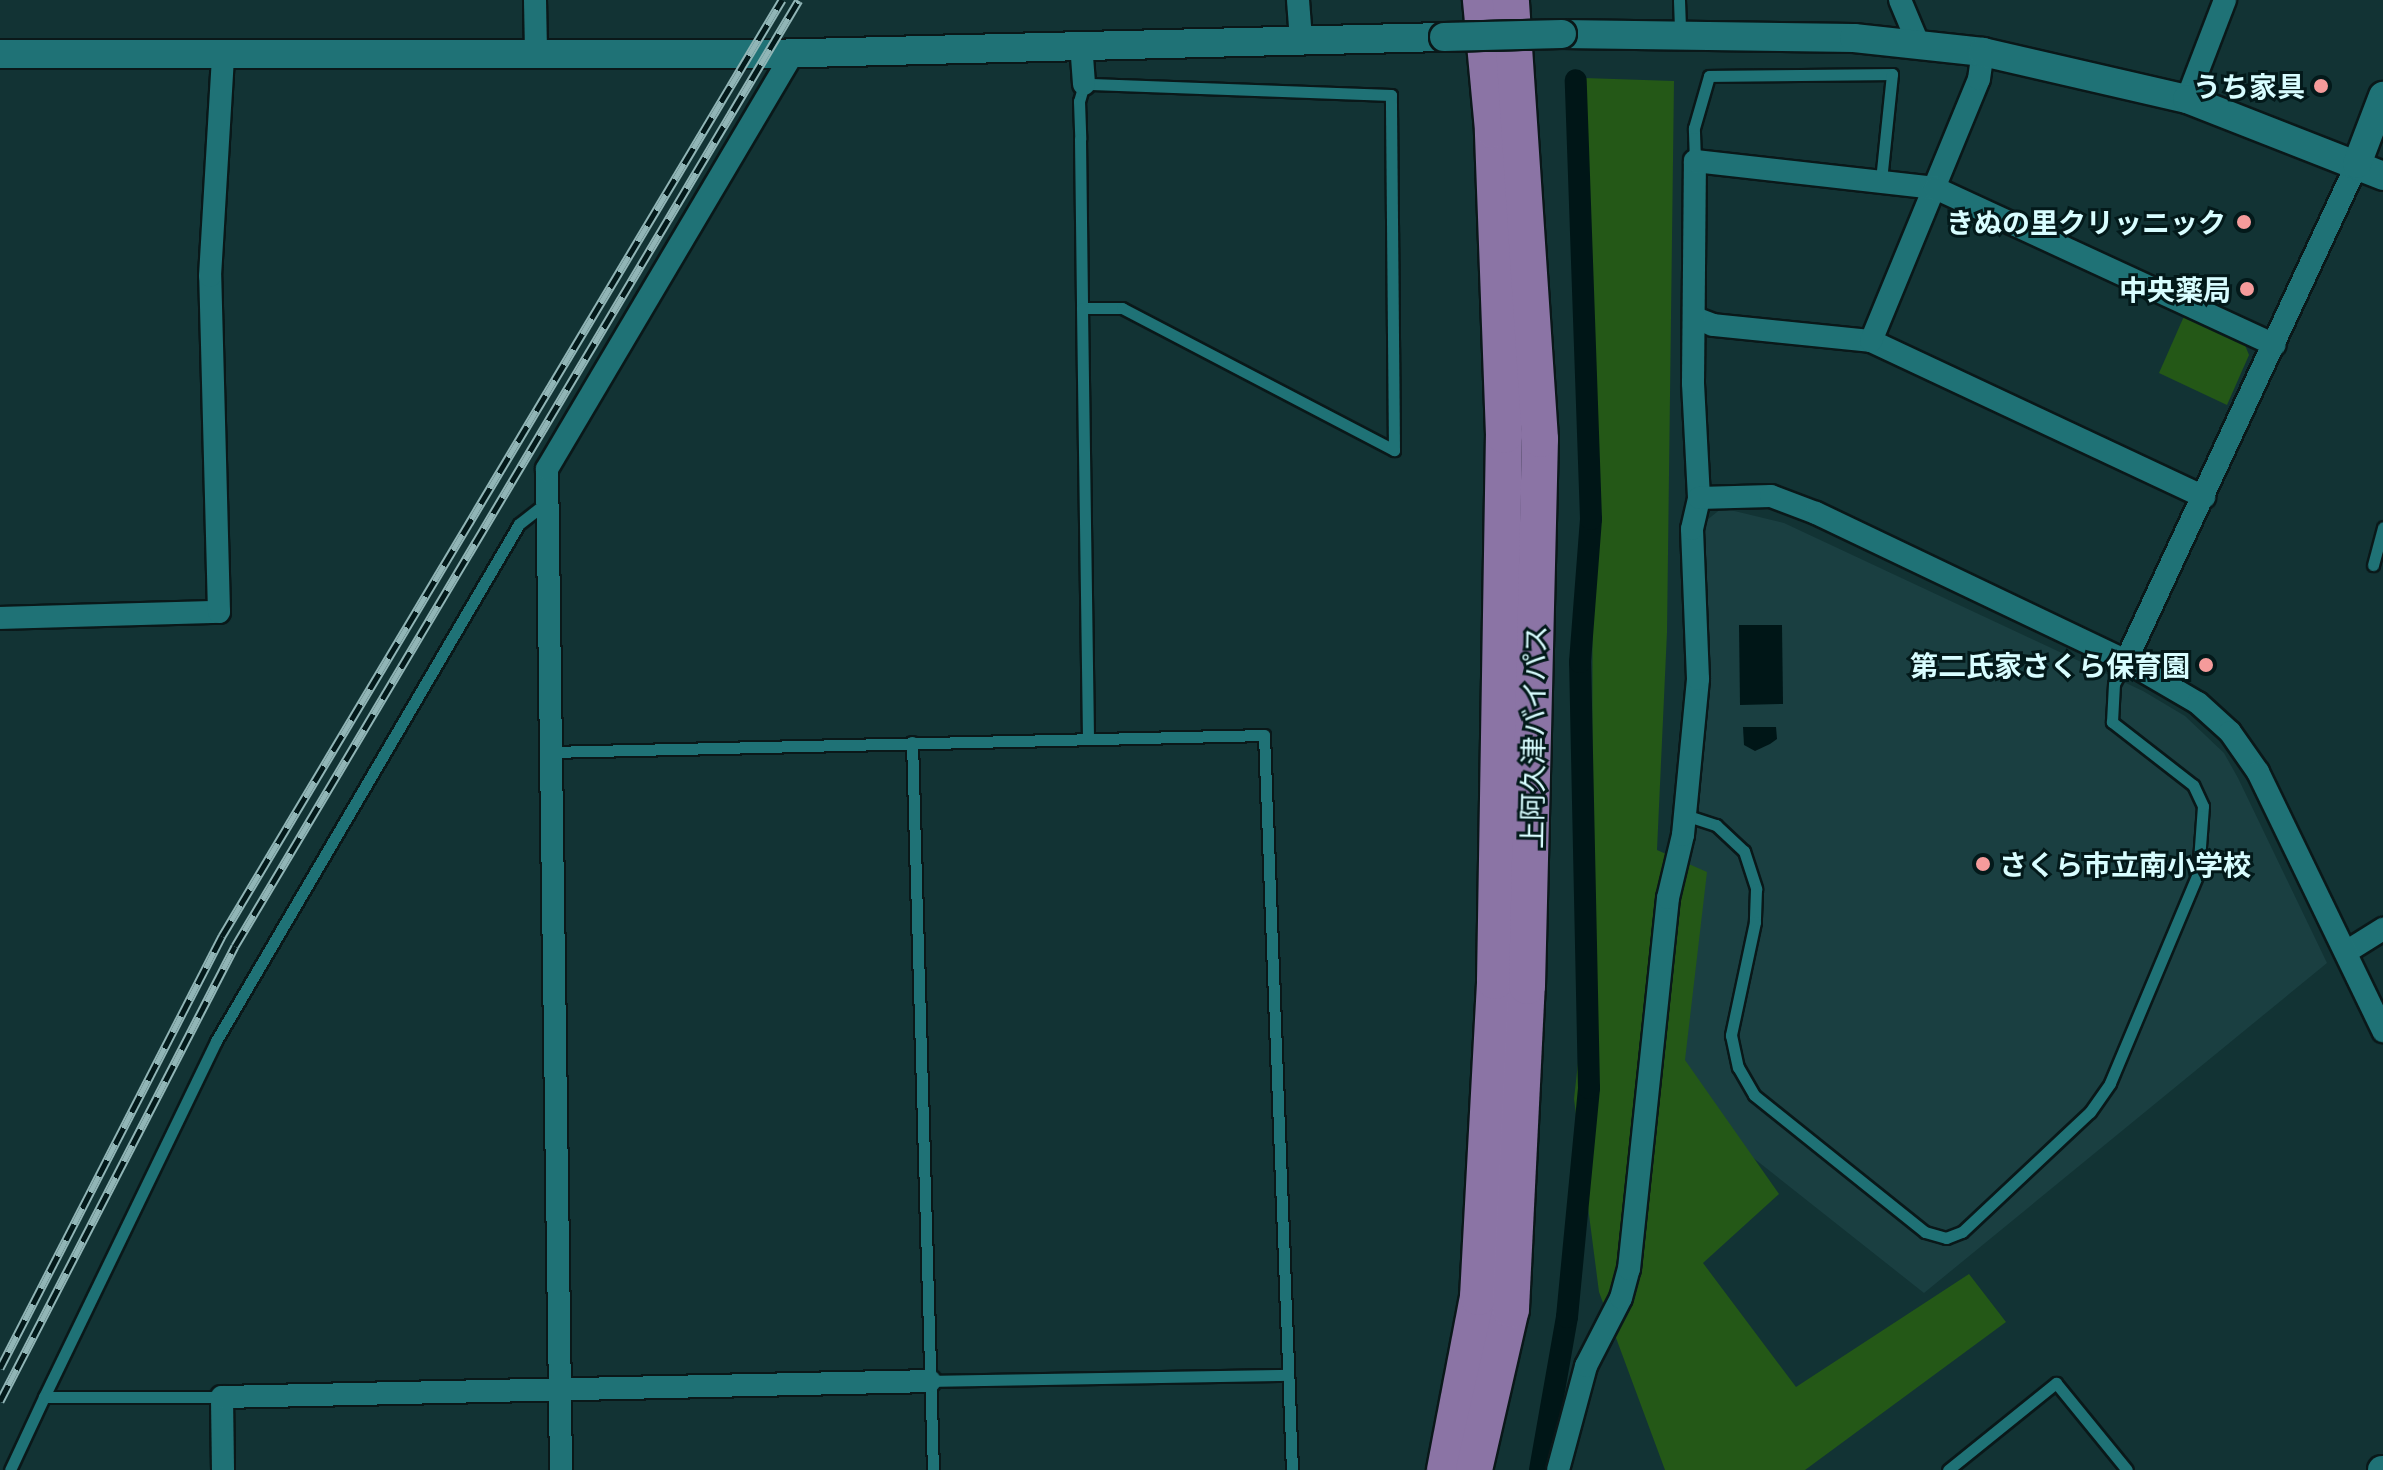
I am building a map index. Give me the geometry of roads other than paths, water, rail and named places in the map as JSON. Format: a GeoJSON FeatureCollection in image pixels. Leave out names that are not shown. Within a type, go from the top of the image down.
{"type":"FeatureCollection","features":[{"type":"Feature","properties":{"kind":"highway","name":"上阿久津バイパス"},"geometry":{"type":"LineString","coordinates":[[1445,1470],[1478,1297],[1495,981],[1504,435],[1493,130],[1481,0]]}},
{"type":"Feature","properties":{"kind":"highway","name":"上阿久津バイパス"},"geometry":{"type":"LineString","coordinates":[[1474,1470],[1511,1309],[1528,923],[1540,439],[1511,0]]}},
{"type":"Feature","properties":{"kind":"street"},"geometry":{"type":"LineString","coordinates":[[535,0],[536,52]]}},
{"type":"Feature","properties":{"kind":"street"},"geometry":{"type":"LineString","coordinates":[[1298,0],[1301,40]]}},
{"type":"Feature","properties":{"kind":"street"},"geometry":{"type":"LineString","coordinates":[[1900,0],[1918,43]]}},
{"type":"Feature","properties":{"kind":"street"},"geometry":{"type":"LineString","coordinates":[[2187,99],[2225,0]]}},
{"type":"Feature","properties":{"kind":"street"},"geometry":{"type":"LineString","coordinates":[[0,54],[794,52],[1562,34],[1918,43],[1983,52],[2187,99],[2383,176]]}},
{"type":"Feature","properties":{"kind":"street"},"geometry":{"type":"LineString","coordinates":[[1081,43],[1084,84]]}},
{"type":"Feature","properties":{"kind":"street"},"geometry":{"type":"LineString","coordinates":[[561,1470],[547,469],[794,52]]}},
{"type":"Feature","properties":{"kind":"street"},"geometry":{"type":"LineString","coordinates":[[1871,341],[1979,79],[1983,52]]}},
{"type":"Feature","properties":{"kind":"street"},"geometry":{"type":"LineString","coordinates":[[0,618],[219,612],[210,276],[223,54]]}},
{"type":"Feature","properties":{"kind":"street"},"geometry":{"type":"LineString","coordinates":[[2126,661],[2275,345],[2357,164],[2383,96]]}},
{"type":"Feature","properties":{"kind":"street"},"geometry":{"type":"LineString","coordinates":[[1558,1470],[1586,1366],[1621,1298],[1629,1269],[1668,898],[1685,815],[1698,679],[1692,529],[1699,498],[1695,161],[1935,188],[2275,345]]}},
{"type":"Feature","properties":{"kind":"street"},"geometry":{"type":"LineString","coordinates":[[1695,318],[1713,325],[1871,341],[2204,497]]}},
{"type":"Feature","properties":{"kind":"street"},"geometry":{"type":"LineString","coordinates":[[1699,498],[1771,496],[2126,661],[2198,703],[2230,732],[2258,772],[2383,1031]]}},
{"type":"Feature","properties":{"kind":"street"},"geometry":{"type":"LineString","coordinates":[[2346,952],[2383,929]]}},
{"type":"Feature","properties":{"kind":"street"},"geometry":{"type":"LineString","coordinates":[[223,1470],[222,1397],[560,1386],[930,1381]]}},
{"type":"Feature","properties":{"kind":"lane"},"geometry":{"type":"LineString","coordinates":[[1679,0],[1680,36]]}},
{"type":"Feature","properties":{"kind":"lane"},"geometry":{"type":"LineString","coordinates":[[1695,161],[1694,128],[1709,76],[1892,74],[1881,181]]}},
{"type":"Feature","properties":{"kind":"lane"},"geometry":{"type":"LineString","coordinates":[[1082,308],[1122,308],[1394,450],[1391,95],[1084,84],[1079,101],[1088,739]]}},
{"type":"Feature","properties":{"kind":"lane"},"geometry":{"type":"LineString","coordinates":[[10,1470],[216,1041],[519,524],[547,503]]}},
{"type":"Feature","properties":{"kind":"lane"},"geometry":{"type":"LineString","coordinates":[[2373,565],[2383,527]]}},
{"type":"Feature","properties":{"kind":"lane"},"geometry":{"type":"LineString","coordinates":[[1685,815],[1716,825],[1744,851],[1756,889],[1755,922],[1731,1035],[1738,1067],[1754,1095],[1925,1232],[1946,1238],[1962,1232],[2090,1112],[2110,1083],[2198,874],[2203,806],[2193,785],[2112,722],[2114,684],[2126,661]]}},
{"type":"Feature","properties":{"kind":"lane"},"geometry":{"type":"LineString","coordinates":[[550,752],[1264,735],[1292,1470]]}},
{"type":"Feature","properties":{"kind":"lane"},"geometry":{"type":"LineString","coordinates":[[912,742],[933,1470]]}},
{"type":"Feature","properties":{"kind":"lane"},"geometry":{"type":"LineString","coordinates":[[930,1381],[1288,1375]]}},
{"type":"Feature","properties":{"kind":"lane"},"geometry":{"type":"LineString","coordinates":[[1948,1470],[2056,1383],[2127,1470]]}},
{"type":"Feature","properties":{"kind":"lane"},"geometry":{"type":"LineString","coordinates":[[44,1397],[222,1397]]}},
{"type":"Feature","properties":{"kind":"waterway"},"geometry":{"type":"LineString","coordinates":[[1540,1470],[1567,1317],[1589,1088],[1580,662],[1591,519],[1576,80]]}},
{"type":"Feature","properties":{"kind":"railway"},"geometry":{"type":"LineString","coordinates":[[0,1368],[222,936],[782,0]]}},
{"type":"Feature","properties":{"kind":"railway"},"geometry":{"type":"LineString","coordinates":[[0,1401],[235,946],[799,0]]}},
{"type":"Feature","properties":{"kind":"place","name":"うち家具"},"geometry":{"type":"Point","coordinates":[2321,86]}},
{"type":"Feature","properties":{"kind":"place","name":"きぬの里クリッニック"},"geometry":{"type":"Point","coordinates":[2244,222]}},
{"type":"Feature","properties":{"kind":"place","name":"中央薬局"},"geometry":{"type":"Point","coordinates":[2247,289]}},
{"type":"Feature","properties":{"kind":"place","name":"第二氏家さくら保育園"},"geometry":{"type":"Point","coordinates":[2206,665]}},
{"type":"Feature","properties":{"kind":"place","name":"さくら市立南小学校"},"geometry":{"type":"Point","coordinates":[1983,864]}}]}
